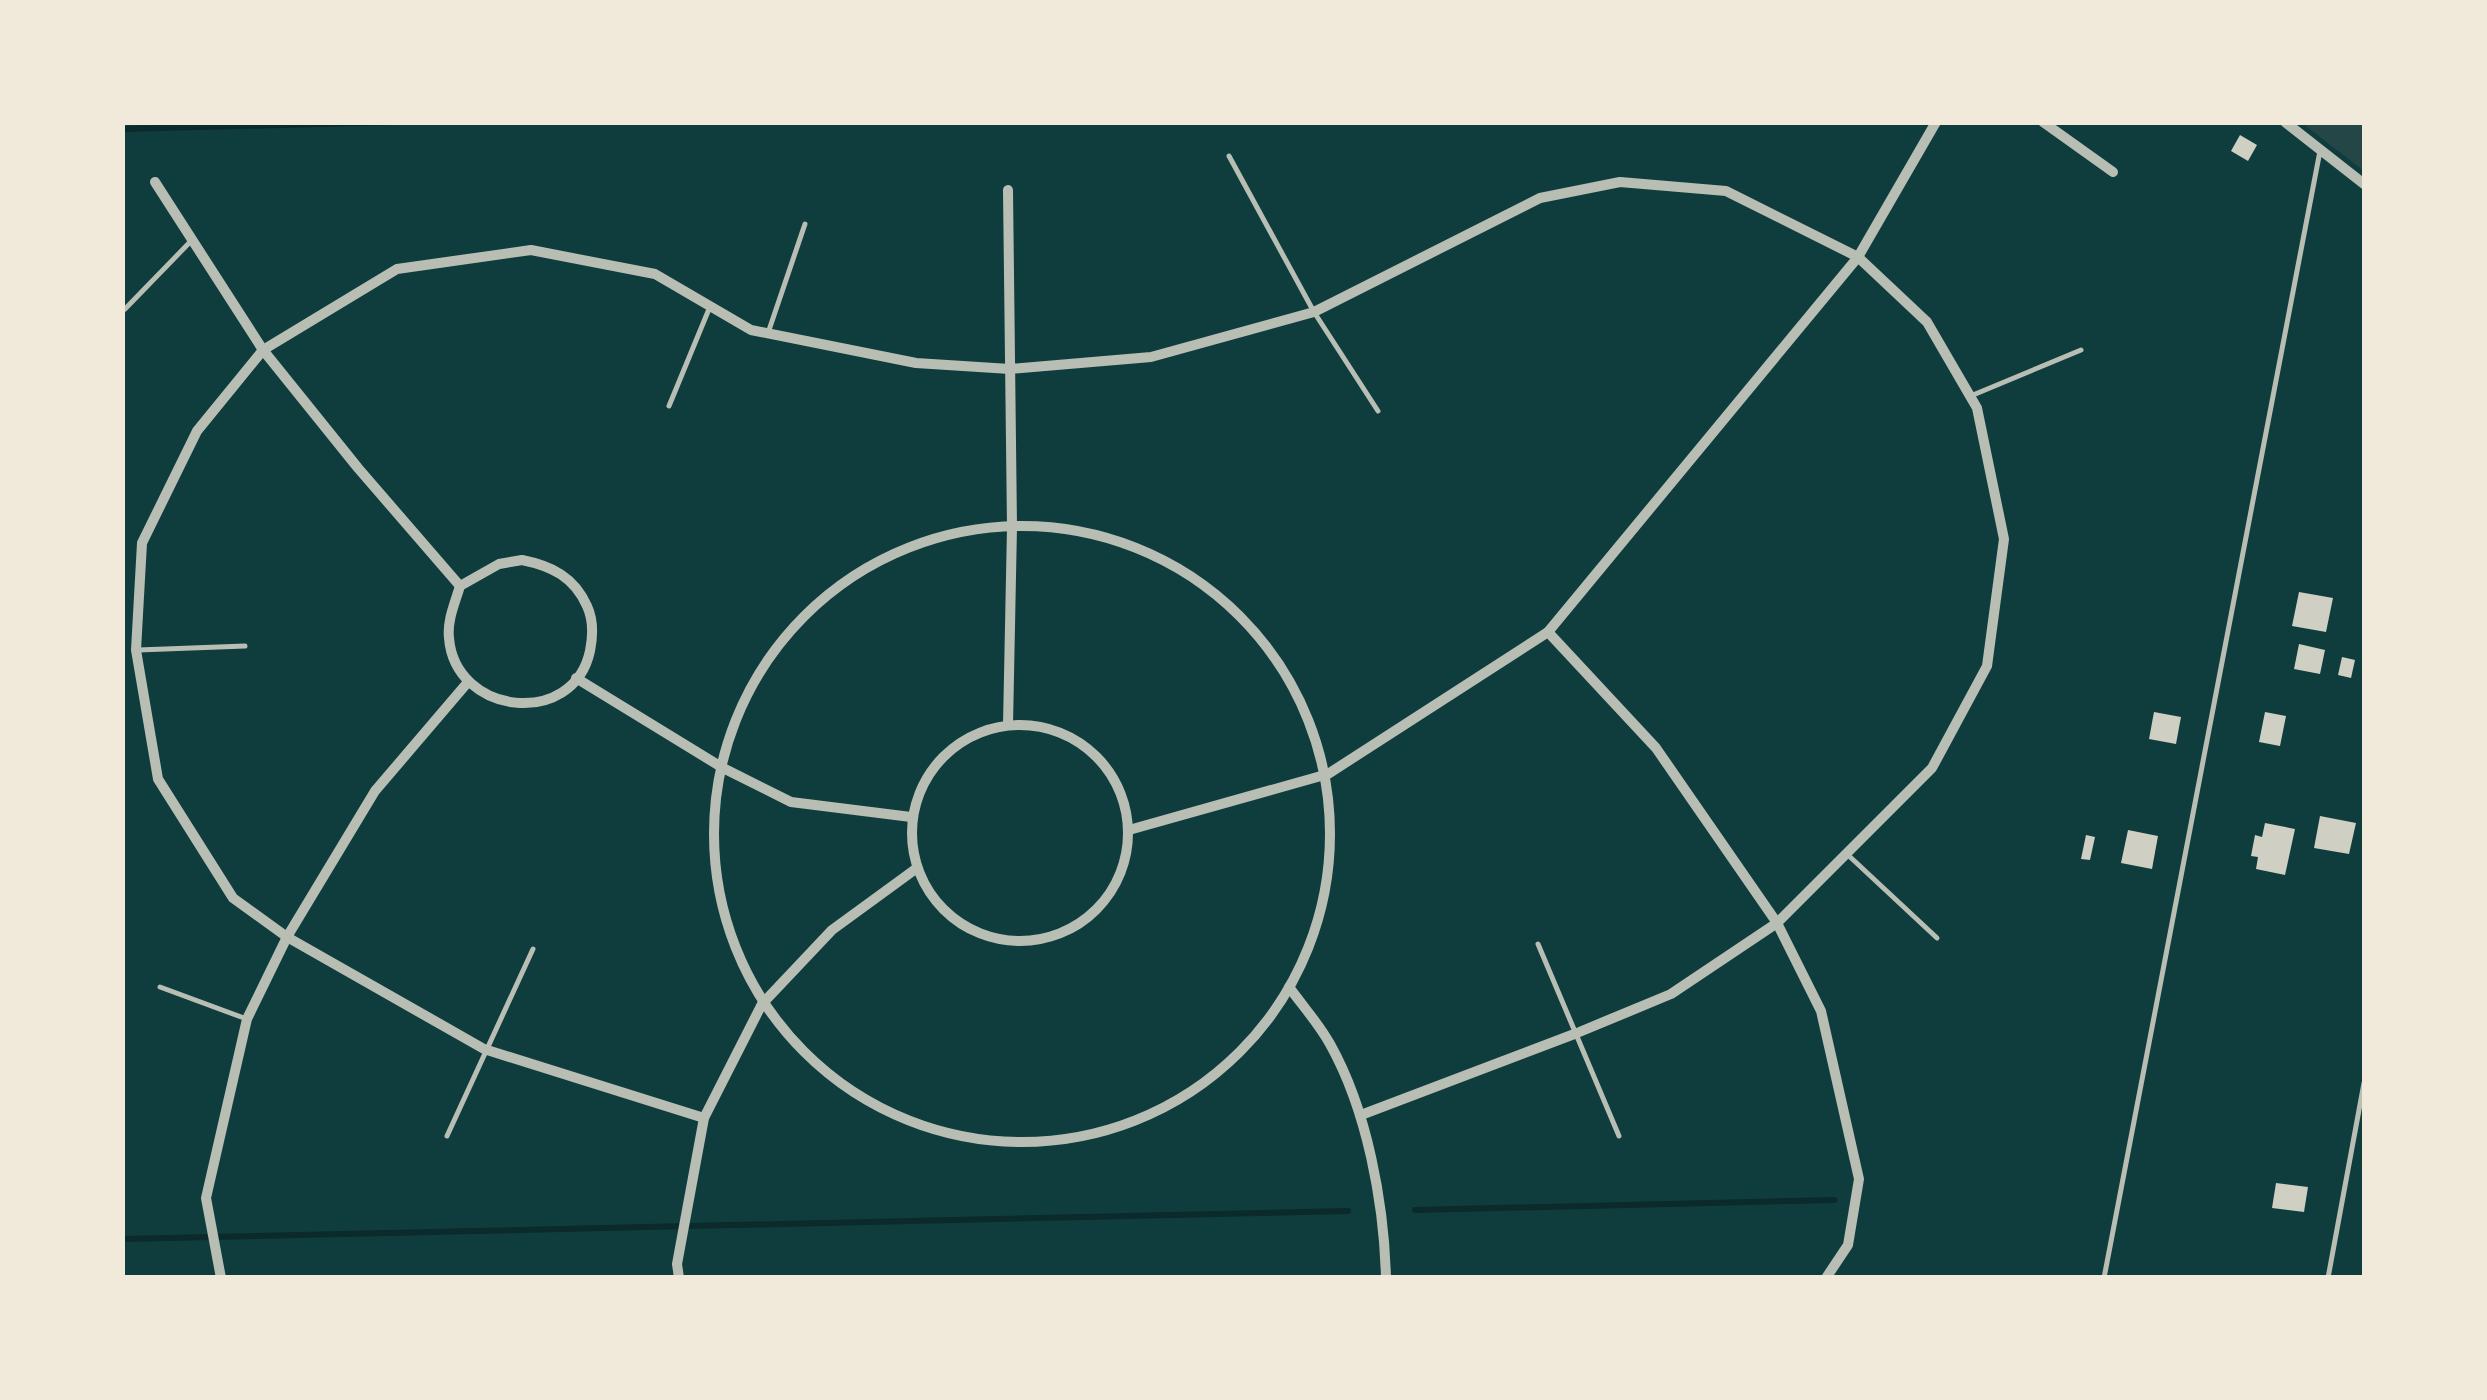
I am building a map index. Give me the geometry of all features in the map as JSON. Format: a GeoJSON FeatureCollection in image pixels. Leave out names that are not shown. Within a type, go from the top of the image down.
{"type":"FeatureCollection","features":[{"type":"Feature","properties":{"kind":"street"},"geometry":{"type":"LineString","coordinates":[[1129,830],[1328,774],[1548,632],[1858,258],[1936,122]]}},
{"type":"Feature","properties":{"kind":"street"},"geometry":{"type":"LineString","coordinates":[[2043,122],[2113,172]]}},
{"type":"Feature","properties":{"kind":"street"},"geometry":{"type":"LineString","coordinates":[[2284,122],[2364,184]]}},
{"type":"Feature","properties":{"kind":"street"},"geometry":{"type":"LineString","coordinates":[[155,182],[263,350],[460,586]]}},
{"type":"Feature","properties":{"kind":"street"},"geometry":{"type":"LineString","coordinates":[[704,1118],[484,1049],[287,937],[234,898],[158,779],[136,650],[142,544],[197,431],[263,350],[397,268],[530,250],[655,274],[751,330],[916,363],[1010,368],[1151,356],[1314,312],[1540,198],[1620,182],[1726,191],[1858,258],[1927,322],[1970,396],[1976,408],[2004,539],[1987,666],[1932,768],[1777,923],[1670,994],[1360,1115]]}},
{"type":"Feature","properties":{"kind":"street"},"geometry":{"type":"LineString","coordinates":[[1008,190],[1012,527],[1008,724]]}},
{"type":"Feature","properties":{"kind":"street"},"geometry":{"type":"LineString","coordinates":[[1052,524],[1148,550],[1231,603],[1293,681],[1328,774],[1331,869],[1306,960],[1255,1040],[1182,1101],[1094,1136],[1000,1144],[907,1123],[825,1075],[762,1004],[722,914],[712,815],[722,768],[734,718],[785,633],[861,568],[953,531],[1052,524]]}},
{"type":"Feature","properties":{"kind":"street"},"geometry":{"type":"LineString","coordinates":[[522,560],[544,564],[565,575],[580,592],[590,613],[593,636],[588,658],[576,678],[558,694],[535,703],[511,704],[488,697],[468,682],[454,662],[449,638],[451,614],[460,586],[499,564],[522,560]]}},
{"type":"Feature","properties":{"kind":"street"},"geometry":{"type":"LineString","coordinates":[[1548,632],[1656,748],[1777,923],[1821,1010],[1859,1179],[1848,1246],[1826,1278]]}},
{"type":"Feature","properties":{"kind":"street"},"geometry":{"type":"LineString","coordinates":[[576,678],[722,768],[790,802],[912,817]]}},
{"type":"Feature","properties":{"kind":"street"},"geometry":{"type":"LineString","coordinates":[[221,1278],[206,1198],[247,1020],[287,937],[375,791],[468,682]]}},
{"type":"Feature","properties":{"kind":"street"},"geometry":{"type":"LineString","coordinates":[[1008,724],[1044,726],[1077,740],[1104,764],[1122,795],[1129,830],[1124,866],[1107,898],[1081,923],[1048,938],[1013,942],[978,934],[947,915],[924,887],[912,853],[912,817],[922,783],[944,754],[974,734],[1008,724]]}},
{"type":"Feature","properties":{"kind":"street"},"geometry":{"type":"LineString","coordinates":[[679,1278],[677,1264],[704,1118],[762,1004],[832,930],[917,868]]}},
{"type":"Feature","properties":{"kind":"street"},"geometry":{"type":"LineString","coordinates":[[1289,987],[1330,1043],[1360,1115],[1385,1238],[1386,1278]]}},
{"type":"Feature","properties":{"kind":"lane"},"geometry":{"type":"LineString","coordinates":[[2104,1278],[2320,150]]}},
{"type":"Feature","properties":{"kind":"lane"},"geometry":{"type":"LineString","coordinates":[[1229,156],[1314,312],[1378,411]]}},
{"type":"Feature","properties":{"kind":"lane"},"geometry":{"type":"LineString","coordinates":[[768,333],[806,224]]}},
{"type":"Feature","properties":{"kind":"lane"},"geometry":{"type":"LineString","coordinates":[[125,309],[192,240]]}},
{"type":"Feature","properties":{"kind":"lane"},"geometry":{"type":"LineString","coordinates":[[669,406],[710,306]]}},
{"type":"Feature","properties":{"kind":"lane"},"geometry":{"type":"LineString","coordinates":[[1970,396],[2081,350]]}},
{"type":"Feature","properties":{"kind":"lane"},"geometry":{"type":"LineString","coordinates":[[136,650],[245,646]]}},
{"type":"Feature","properties":{"kind":"lane"},"geometry":{"type":"LineString","coordinates":[[1846,854],[1938,938]]}},
{"type":"Feature","properties":{"kind":"lane"},"geometry":{"type":"LineString","coordinates":[[1538,944],[1619,1136]]}},
{"type":"Feature","properties":{"kind":"lane"},"geometry":{"type":"LineString","coordinates":[[447,1136],[533,949]]}},
{"type":"Feature","properties":{"kind":"lane"},"geometry":{"type":"LineString","coordinates":[[160,987],[247,1020]]}},
{"type":"Feature","properties":{"kind":"lane"},"geometry":{"type":"LineString","coordinates":[[2328,1278],[2364,1083]]}},
{"type":"Feature","properties":{"kind":"shaded area"},"geometry":{"type":"Polygon","coordinates":[[[2302,123],[2364,123],[2364,171],[2302,123]]]}},
{"type":"Feature","properties":{"kind":"building"},"geometry":{"type":"Polygon","coordinates":[[[2240,135],[2257,145],[2248,161],[2231,151],[2240,135]]]}},
{"type":"Feature","properties":{"kind":"building"},"geometry":{"type":"Polygon","coordinates":[[[2299,592],[2333,598],[2326,632],[2292,626],[2299,592]]]}},
{"type":"Feature","properties":{"kind":"building"},"geometry":{"type":"Polygon","coordinates":[[[2299,644],[2325,650],[2320,674],[2294,669],[2299,644]]]}},
{"type":"Feature","properties":{"kind":"building"},"geometry":{"type":"Polygon","coordinates":[[[2342,657],[2355,660],[2351,678],[2338,675],[2342,657]]]}},
{"type":"Feature","properties":{"kind":"building"},"geometry":{"type":"Polygon","coordinates":[[[2154,712],[2181,717],[2176,744],[2149,739],[2154,712]]]}},
{"type":"Feature","properties":{"kind":"building"},"geometry":{"type":"Polygon","coordinates":[[[2265,712],[2286,716],[2280,746],[2259,742],[2265,712]]]}},
{"type":"Feature","properties":{"kind":"building"},"geometry":{"type":"Polygon","coordinates":[[[2320,816],[2356,823],[2349,854],[2314,848],[2320,816]]]}},
{"type":"Feature","properties":{"kind":"building"},"geometry":{"type":"Polygon","coordinates":[[[2265,823],[2295,829],[2285,875],[2256,869],[2258,857],[2251,856],[2255,835],[2262,837],[2265,823]]]}},
{"type":"Feature","properties":{"kind":"building"},"geometry":{"type":"Polygon","coordinates":[[[2128,830],[2158,836],[2152,869],[2121,863],[2128,830]]]}},
{"type":"Feature","properties":{"kind":"building"},"geometry":{"type":"Polygon","coordinates":[[[2086,835],[2095,837],[2090,860],[2081,859],[2086,835]]]}},
{"type":"Feature","properties":{"kind":"building"},"geometry":{"type":"Polygon","coordinates":[[[2276,1183],[2308,1187],[2304,1212],[2272,1208],[2276,1183]]]}},
{"type":"Feature","properties":{"kind":"waterway"},"geometry":{"type":"LineString","coordinates":[[122,129],[396,122]]}},
{"type":"Feature","properties":{"kind":"waterway"},"geometry":{"type":"LineString","coordinates":[[1415,1210],[1834,1200]]}},
{"type":"Feature","properties":{"kind":"waterway"},"geometry":{"type":"LineString","coordinates":[[122,1239],[1348,1211]]}}]}
